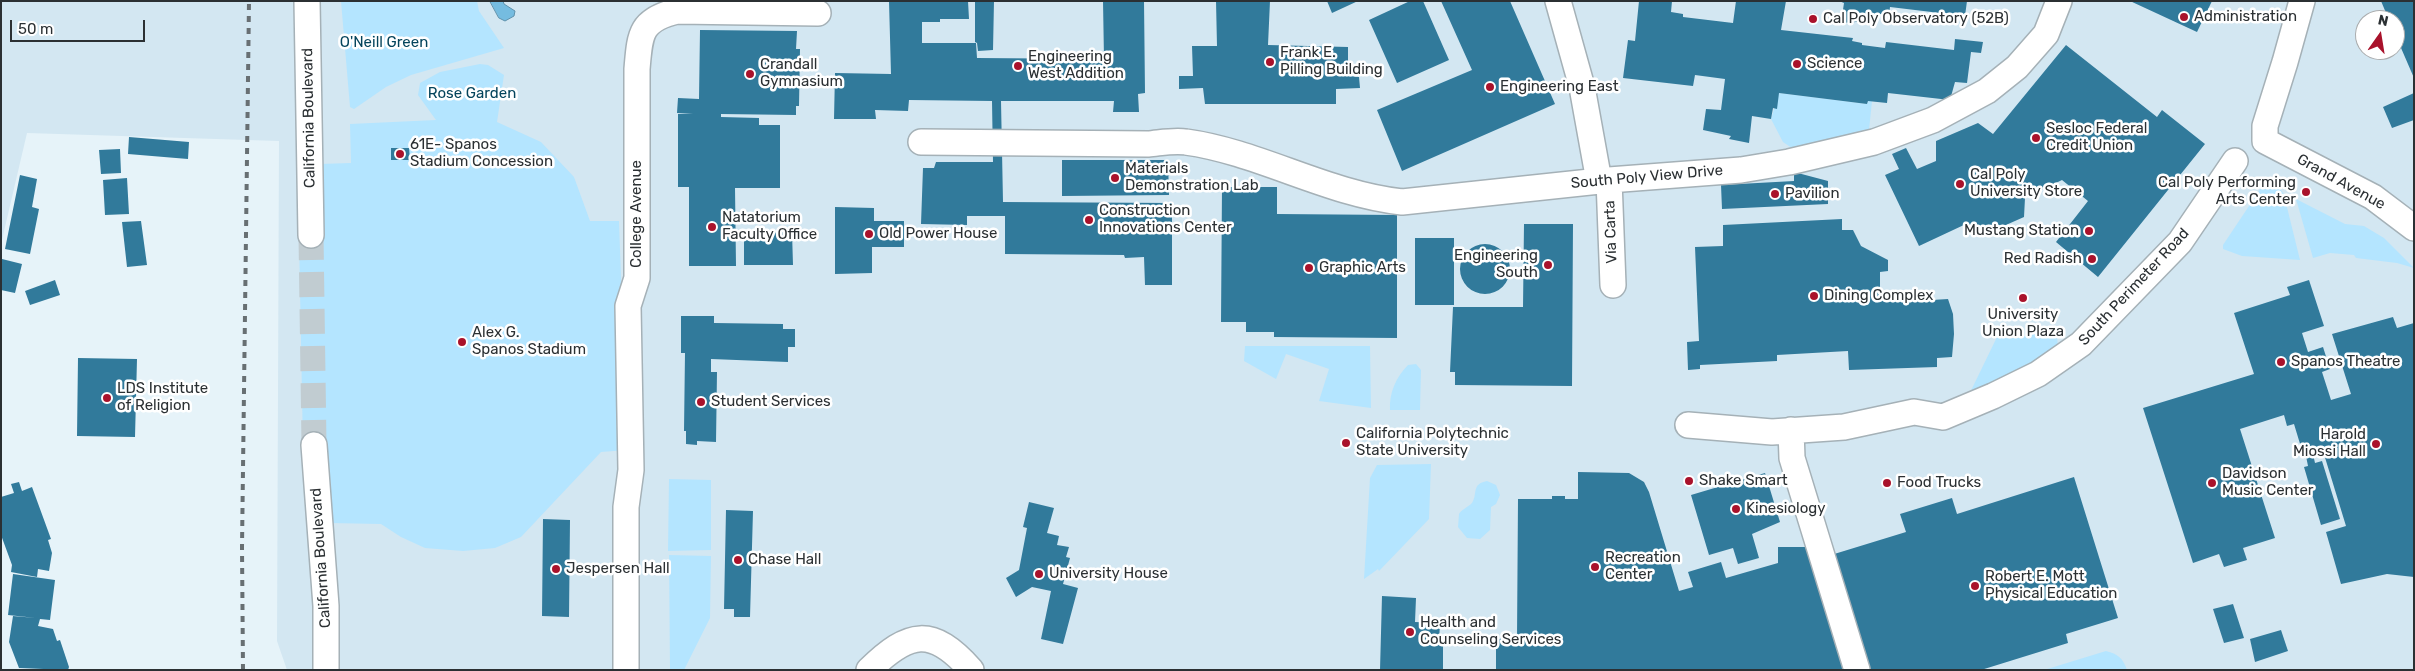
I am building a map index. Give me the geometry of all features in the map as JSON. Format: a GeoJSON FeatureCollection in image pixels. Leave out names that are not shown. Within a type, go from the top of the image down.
{"type":"FeatureCollection","features":[{"type":"Feature","properties":{"kind":"street","name":"California Boulevard"},"geometry":{"type":"LineString","coordinates":[[307,1],[311,235]]}},
{"type":"Feature","properties":{"kind":"street","name":"Via Carta"},"geometry":{"type":"LineString","coordinates":[[1558,1],[1582,87],[1604,180],[1613,285]]}},
{"type":"Feature","properties":{"kind":"street","name":"South Poly View Drive"},"geometry":{"type":"LineString","coordinates":[[921,142],[1148,144],[1184,142],[1218,149],[1375,199],[1402,202],[1604,180],[1741,170],[1789,162],[1874,142],[1933,120],[1980,96],[2017,67],[2046,34],[2059,1]]}},
{"type":"Feature","properties":{"kind":"street","name":"Grand Avenue"},"geometry":{"type":"LineString","coordinates":[[2302,1],[2286,62],[2265,126],[2265,141],[2373,197],[2414,228]]}},
{"type":"Feature","properties":{"kind":"street","name":"College Avenue"},"geometry":{"type":"LineString","coordinates":[[626,670],[626,507],[631,470],[628,306],[637,278],[637,69],[639,39],[646,27],[658,16],[677,11],[818,13]]}},
{"type":"Feature","properties":{"kind":"street","name":"South Perimeter Road"},"geometry":{"type":"LineString","coordinates":[[1688,425],[1730,430],[1791,430],[1844,427],[1914,412],[1943,417],[1994,396],[2086,353],[2180,242],[2235,160]]}},
{"type":"Feature","properties":{"kind":"street"},"geometry":{"type":"LineString","coordinates":[[1791,430],[1792,458],[1857,670]]}},
{"type":"Feature","properties":{"kind":"street","name":"California Boulevard"},"geometry":{"type":"LineString","coordinates":[[314,446],[326,606],[326,670]]}},
{"type":"Feature","properties":{"kind":"street"},"geometry":{"type":"LineString","coordinates":[[869,670],[890,649],[905,642],[920,639],[938,642],[954,650],[971,670]]}},
{"type":"Feature","properties":{"kind":"shaded area","name":"California Polytechnic State University"},"geometry":{"type":"Polygon","coordinates":[[[1,1],[2414,1],[2414,670],[287,670],[277,641],[279,141],[27,133],[1,244],[1,1]]]}},
{"type":"Feature","properties":{"kind":"shaded area"},"geometry":{"type":"Polygon","coordinates":[[[490,1],[503,1],[504,4],[515,11],[514,16],[505,21],[499,18],[490,1]]]}},
{"type":"Feature","properties":{"kind":"green space","name":"O'Neill Green"},"geometry":{"type":"Polygon","coordinates":[[[341,1],[477,1],[479,11],[504,48],[411,75],[386,87],[354,109],[350,107],[341,1]]]}},
{"type":"Feature","properties":{"kind":"green space","name":"Alex G. Spanos Stadium"},"geometry":{"type":"Polygon","coordinates":[[[480,64],[488,65],[504,75],[497,122],[541,142],[574,177],[590,221],[619,221],[627,450],[601,452],[521,537],[495,548],[463,551],[425,548],[401,537],[381,524],[329,523],[303,448],[299,237],[320,164],[351,163],[350,124],[436,120],[418,95],[420,83],[440,72],[480,64]]]}},
{"type":"Feature","properties":{"kind":"green space"},"geometry":{"type":"Polygon","coordinates":[[[1779,93],[1867,104],[1868,101],[1872,101],[1869,130],[1801,154],[1783,142],[1771,119],[1779,93]]]}},
{"type":"Feature","properties":{"kind":"green space"},"geometry":{"type":"Polygon","coordinates":[[[2265,182],[2281,190],[2284,195],[2300,260],[2242,256],[2223,249],[2223,245],[2265,182]]]}},
{"type":"Feature","properties":{"kind":"green space"},"geometry":{"type":"Polygon","coordinates":[[[2296,199],[2345,224],[2364,226],[2384,238],[2414,268],[2397,263],[2356,258],[2354,255],[2330,253],[2313,258],[2296,199]]]}},
{"type":"Feature","properties":{"kind":"green space"},"geometry":{"type":"Polygon","coordinates":[[[2043,326],[2057,336],[2058,348],[1964,405],[1997,337],[2021,337],[2043,326]]]}},
{"type":"Feature","properties":{"kind":"green space"},"geometry":{"type":"Polygon","coordinates":[[[1245,346],[1370,346],[1371,408],[1319,401],[1329,369],[1286,354],[1276,379],[1244,361],[1245,346]]]}},
{"type":"Feature","properties":{"kind":"green space"},"geometry":{"type":"Polygon","coordinates":[[[1416,364],[1421,370],[1420,410],[1390,410],[1392,391],[1397,380],[1408,365],[1416,364]]]}},
{"type":"Feature","properties":{"kind":"green space"},"geometry":{"type":"Polygon","coordinates":[[[1431,464],[1429,519],[1379,571],[1378,569],[1364,579],[1370,478],[1377,465],[1431,464]]]}},
{"type":"Feature","properties":{"kind":"green space"},"geometry":{"type":"Polygon","coordinates":[[[669,479],[711,480],[711,550],[668,551],[669,479]]]}},
{"type":"Feature","properties":{"kind":"green space"},"geometry":{"type":"Polygon","coordinates":[[[1487,481],[1496,485],[1500,495],[1496,504],[1491,507],[1490,530],[1480,539],[1467,538],[1458,527],[1459,514],[1474,500],[1479,484],[1487,481]]]}},
{"type":"Feature","properties":{"kind":"green space"},"geometry":{"type":"Polygon","coordinates":[[[669,555],[711,556],[710,618],[684,670],[670,670],[669,555]]]}},
{"type":"Feature","properties":{"kind":"green space"},"geometry":{"type":"Polygon","coordinates":[[[2106,651],[2120,657],[2127,670],[2044,670],[2106,651]]]}},
{"type":"Feature","properties":{"kind":"building"},"geometry":{"type":"Polygon","coordinates":[[[889,1],[968,1],[969,19],[940,19],[940,22],[922,22],[922,43],[976,43],[977,58],[1104,59],[1103,1],[1144,1],[1145,93],[1138,94],[1139,112],[1113,112],[1114,101],[1001,101],[1003,202],[1172,203],[1172,285],[1145,285],[1144,257],[1125,258],[1124,255],[1005,254],[1005,216],[967,216],[967,225],[921,224],[923,168],[934,168],[936,162],[993,162],[992,101],[909,100],[908,111],[875,110],[876,119],[834,119],[835,73],[891,74],[889,1]]]}},
{"type":"Feature","properties":{"kind":"building"},"geometry":{"type":"Polygon","coordinates":[[[975,1],[994,1],[993,50],[978,51],[977,43],[975,42],[975,1]]]}},
{"type":"Feature","properties":{"kind":"building","name":"Frank E. Pilling Building"},"geometry":{"type":"Polygon","coordinates":[[[1216,1],[1270,1],[1268,45],[1348,47],[1348,76],[1359,77],[1360,88],[1336,89],[1336,104],[1205,104],[1203,88],[1179,89],[1179,76],[1193,76],[1192,46],[1217,46],[1216,1]]]}},
{"type":"Feature","properties":{"kind":"building"},"geometry":{"type":"Polygon","coordinates":[[[1327,1],[1358,1],[1332,13],[1327,1]]]}},
{"type":"Feature","properties":{"kind":"building"},"geometry":{"type":"Polygon","coordinates":[[[1410,1],[1423,1],[1449,60],[1397,83],[1369,20],[1410,1]]]}},
{"type":"Feature","properties":{"kind":"building","name":"Engineering East"},"geometry":{"type":"Polygon","coordinates":[[[1441,1],[1510,1],[1555,104],[1402,171],[1377,110],[1472,70],[1441,1]]]}},
{"type":"Feature","properties":{"kind":"building","name":"Science"},"geometry":{"type":"Polygon","coordinates":[[[1639,1],[1672,1],[1671,12],[1683,14],[1683,17],[1733,23],[1736,1],[1786,1],[1781,30],[1853,38],[1852,41],[1862,43],[1862,45],[1885,48],[1886,42],[1954,50],[1955,39],[1983,42],[1981,53],[1971,52],[1967,83],[1955,82],[1950,100],[1888,93],[1887,103],[1868,101],[1867,104],[1779,93],[1777,109],[1773,108],[1771,119],[1752,116],[1749,143],[1729,139],[1731,136],[1703,130],[1706,109],[1721,110],[1725,79],[1695,75],[1693,86],[1623,78],[1628,40],[1635,41],[1639,1]]]}},
{"type":"Feature","properties":{"kind":"building","name":"Science"},"geometry":{"type":"Polygon","coordinates":[[[1839,1],[1967,1],[1965,16],[1890,7],[1889,15],[1871,13],[1871,21],[1841,23],[1844,3],[1839,1]]]}},
{"type":"Feature","properties":{"kind":"building","name":"Administration"},"geometry":{"type":"Polygon","coordinates":[[[2130,1],[2212,1],[2197,32],[2130,1]]]}},
{"type":"Feature","properties":{"kind":"building"},"geometry":{"type":"Polygon","coordinates":[[[2381,1],[2414,1],[2414,78],[2405,57],[2405,10],[2385,10],[2381,1]]]}},
{"type":"Feature","properties":{"kind":"building","name":"Cal Poly Observatory (52B)"},"geometry":{"type":"Polygon","coordinates":[[[1811,13],[1815,13],[1818,18],[1817,22],[1811,23],[1808,20],[1808,16],[1811,13]]]}},
{"type":"Feature","properties":{"kind":"building"},"geometry":{"type":"Polygon","coordinates":[[[700,30],[797,31],[796,49],[800,49],[799,106],[796,106],[796,115],[721,114],[721,117],[759,118],[759,125],[780,125],[780,188],[735,188],[736,266],[689,266],[689,187],[678,187],[678,114],[693,114],[677,113],[678,98],[699,99],[700,30]]]}},
{"type":"Feature","properties":{"kind":"building"},"geometry":{"type":"Polygon","coordinates":[[[2066,45],[2157,117],[2162,110],[2205,144],[2098,277],[2056,242],[2088,201],[2062,180],[2025,198],[2024,217],[1981,236],[1966,224],[1919,246],[1885,175],[1899,169],[1892,154],[1906,148],[1917,169],[1936,161],[1936,141],[1978,123],[1993,134],[2066,45]]]}},
{"type":"Feature","properties":{"kind":"building"},"geometry":{"type":"Polygon","coordinates":[[[2414,93],[2414,120],[2392,128],[2383,107],[2414,93]]]}},
{"type":"Feature","properties":{"kind":"building"},"geometry":{"type":"Polygon","coordinates":[[[129,137],[189,142],[188,159],[128,154],[129,137]]]}},
{"type":"Feature","properties":{"kind":"building","name":"61E- Spanos Stadium Concession"},"geometry":{"type":"Polygon","coordinates":[[[391,148],[409,148],[410,160],[391,160],[391,148]]]}},
{"type":"Feature","properties":{"kind":"building"},"geometry":{"type":"Polygon","coordinates":[[[120,149],[121,173],[101,174],[99,150],[120,149]]]}},
{"type":"Feature","properties":{"kind":"building","name":"Materials Demonstration Lab"},"geometry":{"type":"Polygon","coordinates":[[[1062,160],[1168,160],[1169,195],[1062,196],[1062,160]]]}},
{"type":"Feature","properties":{"kind":"building","name":"Pavilion"},"geometry":{"type":"Polygon","coordinates":[[[1794,172],[1828,181],[1828,204],[1722,209],[1721,185],[1794,181],[1794,172]]]}},
{"type":"Feature","properties":{"kind":"building"},"geometry":{"type":"Polygon","coordinates":[[[20,175],[37,179],[32,207],[39,209],[30,254],[5,249],[20,175]]]}},
{"type":"Feature","properties":{"kind":"building"},"geometry":{"type":"Polygon","coordinates":[[[127,178],[129,214],[105,215],[103,180],[127,178]]]}},
{"type":"Feature","properties":{"kind":"building","name":"Graphic Arts"},"geometry":{"type":"Polygon","coordinates":[[[1222,187],[1277,187],[1277,214],[1397,215],[1397,338],[1274,337],[1274,332],[1246,332],[1246,322],[1221,322],[1222,187]]]}},
{"type":"Feature","properties":{"kind":"building","name":"Old Power House"},"geometry":{"type":"Polygon","coordinates":[[[835,207],[874,208],[874,221],[904,221],[904,247],[872,247],[872,273],[835,274],[835,207]]]}},
{"type":"Feature","properties":{"kind":"building","name":"Dining Complex"},"geometry":{"type":"Polygon","coordinates":[[[1842,219],[1842,230],[1853,230],[1861,246],[1888,260],[1888,271],[1880,272],[1880,293],[1931,291],[1932,300],[1948,299],[1953,314],[1952,357],[1937,358],[1937,367],[1849,370],[1848,351],[1777,355],[1777,361],[1700,365],[1700,369],[1688,370],[1687,342],[1699,341],[1695,247],[1723,246],[1723,225],[1842,219]]]}},
{"type":"Feature","properties":{"kind":"building"},"geometry":{"type":"Polygon","coordinates":[[[141,221],[147,265],[127,267],[122,222],[141,221]]]}},
{"type":"Feature","properties":{"kind":"building","name":"Engineering South"},"geometry":{"type":"Polygon","coordinates":[[[1524,224],[1573,224],[1572,386],[1455,385],[1455,372],[1450,372],[1453,307],[1523,307],[1524,224]]]}},
{"type":"Feature","properties":{"kind":"building"},"geometry":{"type":"Polygon","coordinates":[[[792,232],[793,265],[744,265],[744,233],[792,232]]]}},
{"type":"Feature","properties":{"kind":"building"},"geometry":{"type":"Polygon","coordinates":[[[1415,238],[1454,238],[1454,305],[1415,305],[1415,238]]]}},
{"type":"Feature","properties":{"kind":"building"},"geometry":{"type":"Polygon","coordinates":[[[1485,244],[1503,251],[1510,269],[1503,287],[1485,294],[1467,287],[1460,269],[1467,251],[1485,244]]]}},
{"type":"Feature","properties":{"kind":"building"},"geometry":{"type":"Polygon","coordinates":[[[2,259],[22,264],[15,293],[1,290],[2,259]]]}},
{"type":"Feature","properties":{"kind":"building"},"geometry":{"type":"Polygon","coordinates":[[[55,280],[60,295],[30,305],[25,291],[55,280]]]}},
{"type":"Feature","properties":{"kind":"building"},"geometry":{"type":"Polygon","coordinates":[[[2309,280],[2324,326],[2302,333],[2308,352],[2323,347],[2330,369],[2322,372],[2331,400],[2351,394],[2332,334],[2393,317],[2397,328],[2414,323],[2414,577],[2387,574],[2341,584],[2326,532],[2346,526],[2323,451],[2313,454],[2315,463],[2322,461],[2340,519],[2321,525],[2304,467],[2308,466],[2306,456],[2304,457],[2294,424],[2287,426],[2284,415],[2240,429],[2275,538],[2243,548],[2247,560],[2224,567],[2219,554],[2193,563],[2143,408],[2254,374],[2234,313],[2290,295],[2287,287],[2309,280]]]}},
{"type":"Feature","properties":{"kind":"building","name":"Student Services"},"geometry":{"type":"Polygon","coordinates":[[[681,316],[714,316],[714,323],[783,324],[783,329],[795,329],[795,347],[788,347],[788,362],[711,359],[711,372],[717,372],[716,442],[697,441],[697,445],[686,444],[686,431],[684,431],[685,353],[681,353],[681,316]]]}},
{"type":"Feature","properties":{"kind":"building","name":"LDS Institute of Religion"},"geometry":{"type":"Polygon","coordinates":[[[78,358],[137,359],[135,437],[77,436],[78,358]]]}},
{"type":"Feature","properties":{"kind":"building","name":"Recreation Center"},"geometry":{"type":"Polygon","coordinates":[[[1578,472],[1629,473],[1644,482],[1649,492],[1679,591],[1693,587],[1688,572],[1721,562],[1726,578],[1778,563],[1778,547],[1810,547],[1847,670],[1496,670],[1496,639],[1517,638],[1518,499],[1552,499],[1552,496],[1565,496],[1565,499],[1578,499],[1578,472]]]}},
{"type":"Feature","properties":{"kind":"building","name":"Kinesiology"},"geometry":{"type":"Polygon","coordinates":[[[1765,473],[1780,522],[1752,534],[1759,558],[1738,564],[1733,548],[1709,555],[1691,495],[1765,473]]]}},
{"type":"Feature","properties":{"kind":"building","name":"Robert E. Mott Physical Education"},"geometry":{"type":"Polygon","coordinates":[[[2074,477],[2118,618],[2066,634],[2068,643],[1981,670],[1867,670],[1831,555],[1906,532],[1900,514],[1952,498],[1957,514],[2074,477]]]}},
{"type":"Feature","properties":{"kind":"building"},"geometry":{"type":"Polygon","coordinates":[[[19,482],[22,491],[32,487],[51,539],[48,540],[52,553],[49,571],[38,569],[37,577],[11,572],[12,565],[1,535],[1,497],[14,493],[11,484],[19,482]]]}},
{"type":"Feature","properties":{"kind":"building","name":"University House"},"geometry":{"type":"Polygon","coordinates":[[[1029,502],[1054,508],[1047,533],[1059,536],[1057,545],[1069,547],[1066,557],[1070,558],[1063,584],[1078,588],[1063,644],[1041,639],[1051,591],[1032,587],[1016,597],[1006,578],[1019,570],[1027,528],[1023,527],[1029,502]]]}},
{"type":"Feature","properties":{"kind":"building","name":"Chase Hall"},"geometry":{"type":"Polygon","coordinates":[[[726,510],[753,511],[750,617],[734,617],[734,609],[724,609],[726,510]]]}},
{"type":"Feature","properties":{"kind":"building","name":"Jespersen Hall"},"geometry":{"type":"Polygon","coordinates":[[[543,519],[570,520],[569,617],[542,616],[543,519]]]}},
{"type":"Feature","properties":{"kind":"building"},"geometry":{"type":"Polygon","coordinates":[[[13,574],[55,580],[50,620],[40,619],[38,626],[53,629],[57,641],[60,640],[69,667],[68,670],[19,668],[9,642],[13,616],[36,618],[8,615],[13,574]]]}},
{"type":"Feature","properties":{"kind":"building","name":"Health and Counseling Services"},"geometry":{"type":"Polygon","coordinates":[[[1382,596],[1416,598],[1415,622],[1440,623],[1439,641],[1443,641],[1443,670],[1380,670],[1382,596]]]}},
{"type":"Feature","properties":{"kind":"building"},"geometry":{"type":"Polygon","coordinates":[[[2233,604],[2244,638],[2224,643],[2213,609],[2233,604]]]}},
{"type":"Feature","properties":{"kind":"building"},"geometry":{"type":"Polygon","coordinates":[[[2281,630],[2288,651],[2255,662],[2250,639],[2281,630]]]}},
{"type":"Feature","properties":{"kind":"tunnel"},"geometry":{"type":"LineString","coordinates":[[311,235],[314,445]]}},
{"type":"Feature","properties":{"kind":"railway"},"geometry":{"type":"LineString","coordinates":[[243,670],[242,547],[249,1]]}},
{"type":"Feature","properties":{"kind":"place","name":"Administration"},"geometry":{"type":"Point","coordinates":[2184,17]}},
{"type":"Feature","properties":{"kind":"place","name":"Cal Poly Observatory (52B)"},"geometry":{"type":"Point","coordinates":[1813,19]}},
{"type":"Feature","properties":{"kind":"place","name":"Frank E. Pilling Building"},"geometry":{"type":"Point","coordinates":[1270,62]}},
{"type":"Feature","properties":{"kind":"place","name":"Science"},"geometry":{"type":"Point","coordinates":[1797,64]}},
{"type":"Feature","properties":{"kind":"place","name":"Engineering West Addition"},"geometry":{"type":"Point","coordinates":[1018,66]}},
{"type":"Feature","properties":{"kind":"place","name":"Crandall Gymnasium"},"geometry":{"type":"Point","coordinates":[750,74]}},
{"type":"Feature","properties":{"kind":"place","name":"Engineering East"},"geometry":{"type":"Point","coordinates":[1490,87]}},
{"type":"Feature","properties":{"kind":"place","name":"Sesloc Federal Credit Union"},"geometry":{"type":"Point","coordinates":[2036,138]}},
{"type":"Feature","properties":{"kind":"place","name":"61E- Spanos Stadium Concession"},"geometry":{"type":"Point","coordinates":[400,154]}},
{"type":"Feature","properties":{"kind":"place","name":"Materials Demonstration Lab"},"geometry":{"type":"Point","coordinates":[1115,178]}},
{"type":"Feature","properties":{"kind":"place","name":"Cal Poly University Store"},"geometry":{"type":"Point","coordinates":[1960,184]}},
{"type":"Feature","properties":{"kind":"place","name":"Cal Poly Performing Arts Center"},"geometry":{"type":"Point","coordinates":[2306,192]}},
{"type":"Feature","properties":{"kind":"place","name":"Pavilion"},"geometry":{"type":"Point","coordinates":[1775,194]}},
{"type":"Feature","properties":{"kind":"place","name":"Construction Innovations Center"},"geometry":{"type":"Point","coordinates":[1089,220]}},
{"type":"Feature","properties":{"kind":"place","name":"Natatorium Faculty Office"},"geometry":{"type":"Point","coordinates":[712,227]}},
{"type":"Feature","properties":{"kind":"place","name":"Mustang Station"},"geometry":{"type":"Point","coordinates":[2089,231]}},
{"type":"Feature","properties":{"kind":"place","name":"Old Power House"},"geometry":{"type":"Point","coordinates":[869,234]}},
{"type":"Feature","properties":{"kind":"place","name":"Red Radish"},"geometry":{"type":"Point","coordinates":[2092,259]}},
{"type":"Feature","properties":{"kind":"place","name":"Engineering South"},"geometry":{"type":"Point","coordinates":[1548,265]}},
{"type":"Feature","properties":{"kind":"place","name":"Graphic Arts"},"geometry":{"type":"Point","coordinates":[1309,268]}},
{"type":"Feature","properties":{"kind":"place","name":"Dining Complex"},"geometry":{"type":"Point","coordinates":[1814,296]}},
{"type":"Feature","properties":{"kind":"place","name":"University Union Plaza"},"geometry":{"type":"Point","coordinates":[2023,298]}},
{"type":"Feature","properties":{"kind":"place","name":"Alex G. Spanos Stadium"},"geometry":{"type":"Point","coordinates":[462,342]}},
{"type":"Feature","properties":{"kind":"place","name":"Spanos Theatre"},"geometry":{"type":"Point","coordinates":[2281,362]}},
{"type":"Feature","properties":{"kind":"place","name":"LDS Institute of Religion"},"geometry":{"type":"Point","coordinates":[107,398]}},
{"type":"Feature","properties":{"kind":"place","name":"Student Services"},"geometry":{"type":"Point","coordinates":[701,402]}},
{"type":"Feature","properties":{"kind":"place","name":"California Polytechnic State University"},"geometry":{"type":"Point","coordinates":[1346,443]}},
{"type":"Feature","properties":{"kind":"place","name":"Harold Miossi Hall"},"geometry":{"type":"Point","coordinates":[2376,444]}},
{"type":"Feature","properties":{"kind":"place","name":"Shake Smart"},"geometry":{"type":"Point","coordinates":[1689,481]}},
{"type":"Feature","properties":{"kind":"place","name":"Food Trucks"},"geometry":{"type":"Point","coordinates":[1887,483]}},
{"type":"Feature","properties":{"kind":"place","name":"Davidson Music Center"},"geometry":{"type":"Point","coordinates":[2212,483]}},
{"type":"Feature","properties":{"kind":"place","name":"Kinesiology"},"geometry":{"type":"Point","coordinates":[1736,509]}},
{"type":"Feature","properties":{"kind":"place","name":"Chase Hall"},"geometry":{"type":"Point","coordinates":[738,560]}},
{"type":"Feature","properties":{"kind":"place","name":"Recreation Center"},"geometry":{"type":"Point","coordinates":[1595,567]}},
{"type":"Feature","properties":{"kind":"place","name":"Jespersen Hall"},"geometry":{"type":"Point","coordinates":[556,569]}},
{"type":"Feature","properties":{"kind":"place","name":"University House"},"geometry":{"type":"Point","coordinates":[1039,574]}},
{"type":"Feature","properties":{"kind":"place","name":"Robert E. Mott Physical Education"},"geometry":{"type":"Point","coordinates":[1975,586]}},
{"type":"Feature","properties":{"kind":"place","name":"Health and Counseling Services"},"geometry":{"type":"Point","coordinates":[1410,632]}},
{"type":"Feature","properties":{"kind":"park label","name":"Rose Garden"},"geometry":{"type":"Point","coordinates":[472,94]}}]}
